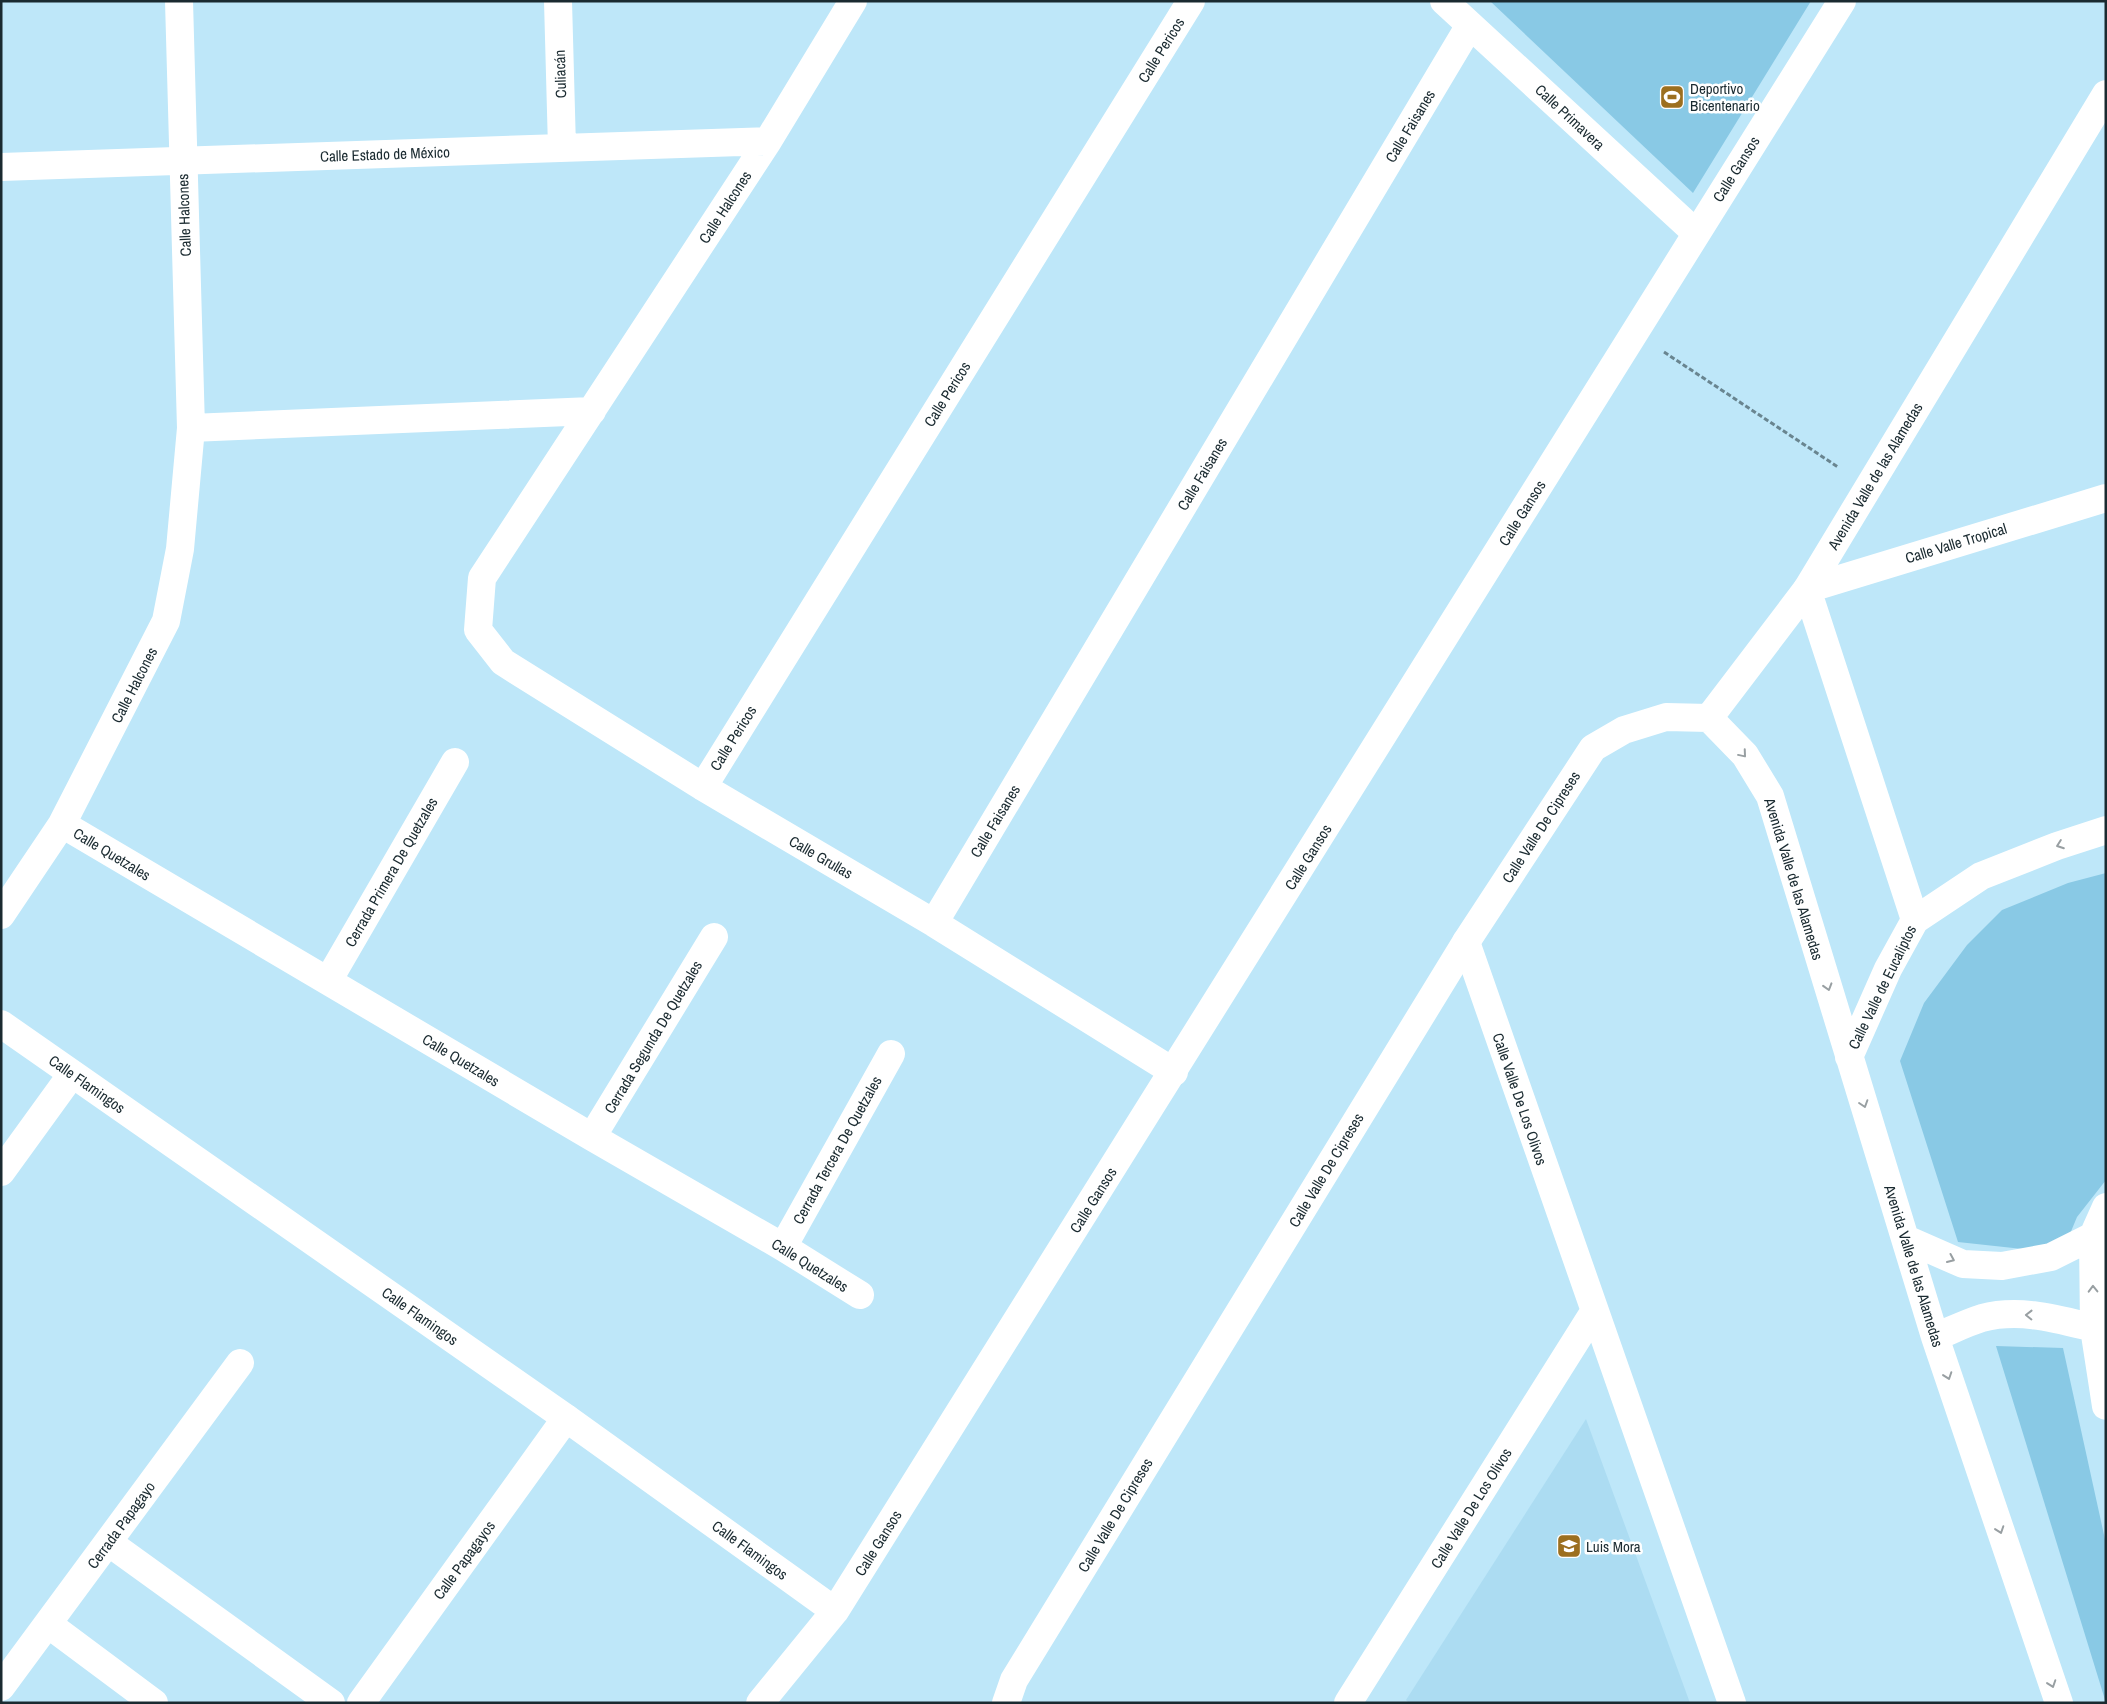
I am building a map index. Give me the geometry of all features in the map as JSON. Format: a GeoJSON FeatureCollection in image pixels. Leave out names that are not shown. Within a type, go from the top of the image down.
{"type":"FeatureCollection","features":[{"type":"Feature","properties":{"kind":"street","name":"Calle Halcones"},"geometry":{"type":"LineString","coordinates":[[1,915],[62,824],[166,621],[180,549],[191,428],[179,1]]}},
{"type":"Feature","properties":{"kind":"street","name":"Culiacán"},"geometry":{"type":"LineString","coordinates":[[558,1],[562,148]]}},
{"type":"Feature","properties":{"kind":"street","name":"Calle Halcones"},"geometry":{"type":"LineString","coordinates":[[478,630],[482,578],[768,141],[853,1]]}},
{"type":"Feature","properties":{"kind":"street","name":"Calle Pericos"},"geometry":{"type":"LineString","coordinates":[[702,788],[1191,1]]}},
{"type":"Feature","properties":{"kind":"street","name":"Calle Primavera"},"geometry":{"type":"LineString","coordinates":[[1444,1],[1696,233]]}},
{"type":"Feature","properties":{"kind":"street","name":"Calle Gansos"},"geometry":{"type":"LineString","coordinates":[[760,1703],[835,1612],[1842,1]]}},
{"type":"Feature","properties":{"kind":"street","name":"Calle Faisanes"},"geometry":{"type":"LineString","coordinates":[[934,923],[1470,25]]}},
{"type":"Feature","properties":{"kind":"street","name":"Avenida Valle de las Alamedas"},"geometry":{"type":"LineString","coordinates":[[2059,1703],[1935,1337],[1770,796],[1745,755],[1709,718],[1807,589],[2106,94]]}},
{"type":"Feature","properties":{"kind":"street","name":"Calle Estado de México"},"geometry":{"type":"LineString","coordinates":[[1,168],[768,141]]}},
{"type":"Feature","properties":{"kind":"street"},"geometry":{"type":"LineString","coordinates":[[191,428],[592,412]]}},
{"type":"Feature","properties":{"kind":"street","name":"Calle Valle Tropical"},"geometry":{"type":"LineString","coordinates":[[1807,589],[2106,498]]}},
{"type":"Feature","properties":{"kind":"street"},"geometry":{"type":"LineString","coordinates":[[1807,589],[1914,920]]}},
{"type":"Feature","properties":{"kind":"street","name":"Calle Grullas"},"geometry":{"type":"LineString","coordinates":[[478,630],[503,662],[702,788],[934,923],[1174,1072]]}},
{"type":"Feature","properties":{"kind":"street","name":"Calle Valle De Cipreses"},"geometry":{"type":"LineString","coordinates":[[1006,1703],[1014,1680],[1466,942],[1593,748],[1624,730],[1666,717],[1709,718]]}},
{"type":"Feature","properties":{"kind":"street","name":"Cerrada Primera De Quetzales"},"geometry":{"type":"LineString","coordinates":[[328,981],[454,762]]}},
{"type":"Feature","properties":{"kind":"street","name":"Calle Quetzales"},"geometry":{"type":"LineString","coordinates":[[62,824],[592,1137],[783,1247],[860,1295]]}},
{"type":"Feature","properties":{"kind":"street","name":"Calle Valle de Eucaliptos"},"geometry":{"type":"LineString","coordinates":[[1849,1057],[1888,968],[1914,920],[1981,876],[2057,846],[2106,830]]}},
{"type":"Feature","properties":{"kind":"street","name":"Cerrada Segunda De Quetzales"},"geometry":{"type":"LineString","coordinates":[[592,1137],[714,937]]}},
{"type":"Feature","properties":{"kind":"street","name":"Calle Valle De Los Olivos"},"geometry":{"type":"LineString","coordinates":[[1466,942],[1732,1703]]}},
{"type":"Feature","properties":{"kind":"street","name":"Calle Flamingos"},"geometry":{"type":"LineString","coordinates":[[1,1024],[566,1418],[835,1612]]}},
{"type":"Feature","properties":{"kind":"street","name":"Cerrada Tercera De Quetzales"},"geometry":{"type":"LineString","coordinates":[[783,1247],[891,1054]]}},
{"type":"Feature","properties":{"kind":"street"},"geometry":{"type":"LineString","coordinates":[[1,1172],[72,1074]]}},
{"type":"Feature","properties":{"kind":"street"},"geometry":{"type":"LineString","coordinates":[[2106,1207],[2093,1236],[2094,1328],[2106,1406]]}},
{"type":"Feature","properties":{"kind":"street"},"geometry":{"type":"LineString","coordinates":[[1906,1239],[1963,1264],[2002,1266],[2051,1257],[2093,1236]]}},
{"type":"Feature","properties":{"kind":"street","name":"Calle Valle De Los Olivos"},"geometry":{"type":"LineString","coordinates":[[1354,1700],[1594,1312]]}},
{"type":"Feature","properties":{"kind":"street"},"geometry":{"type":"LineString","coordinates":[[1935,1337],[1983,1318],[2010,1314],[2044,1315],[2094,1328]]}},
{"type":"Feature","properties":{"kind":"street","name":"Cerrada Papagayo"},"geometry":{"type":"LineString","coordinates":[[1,1687],[240,1363]]}},
{"type":"Feature","properties":{"kind":"street","name":"Calle Papagayos"},"geometry":{"type":"LineString","coordinates":[[361,1703],[566,1418]]}},
{"type":"Feature","properties":{"kind":"street"},"geometry":{"type":"LineString","coordinates":[[108,1542],[330,1703]]}},
{"type":"Feature","properties":{"kind":"street"},"geometry":{"type":"LineString","coordinates":[[48,1624],[154,1703]]}},
{"type":"Feature","properties":{"kind":"path"},"geometry":{"type":"LineString","coordinates":[[1634,333],[1868,487]]}},
{"type":"Feature","properties":{"kind":"shaded area","name":"Deportivo Bicentenario"},"geometry":{"type":"Polygon","coordinates":[[[1490,1],[1811,1],[1693,193],[1490,1]]]}},
{"type":"Feature","properties":{"kind":"shaded area"},"geometry":{"type":"Polygon","coordinates":[[[2106,873],[2106,1180],[2077,1217],[2067,1241],[2058,1253],[1958,1242],[1900,1061],[1924,1003],[1967,945],[2002,910],[2068,883],[2106,873]]]}},
{"type":"Feature","properties":{"kind":"shaded area"},"geometry":{"type":"Polygon","coordinates":[[[1996,1346],[2063,1348],[2106,1544],[2106,1703],[1996,1346]]]}},
{"type":"Feature","properties":{"kind":"shaded area","name":"Luis Mora"},"geometry":{"type":"Polygon","coordinates":[[[1586,1419],[1690,1703],[1409,1703],[1406,1700],[1586,1419]]]}},
{"type":"Feature","properties":{"kind":"place","name":"Deportivo Bicentenario"},"geometry":{"type":"Point","coordinates":[1672,97]}},
{"type":"Feature","properties":{"kind":"place","name":"Luis Mora"},"geometry":{"type":"Point","coordinates":[1569,1546]}}]}
